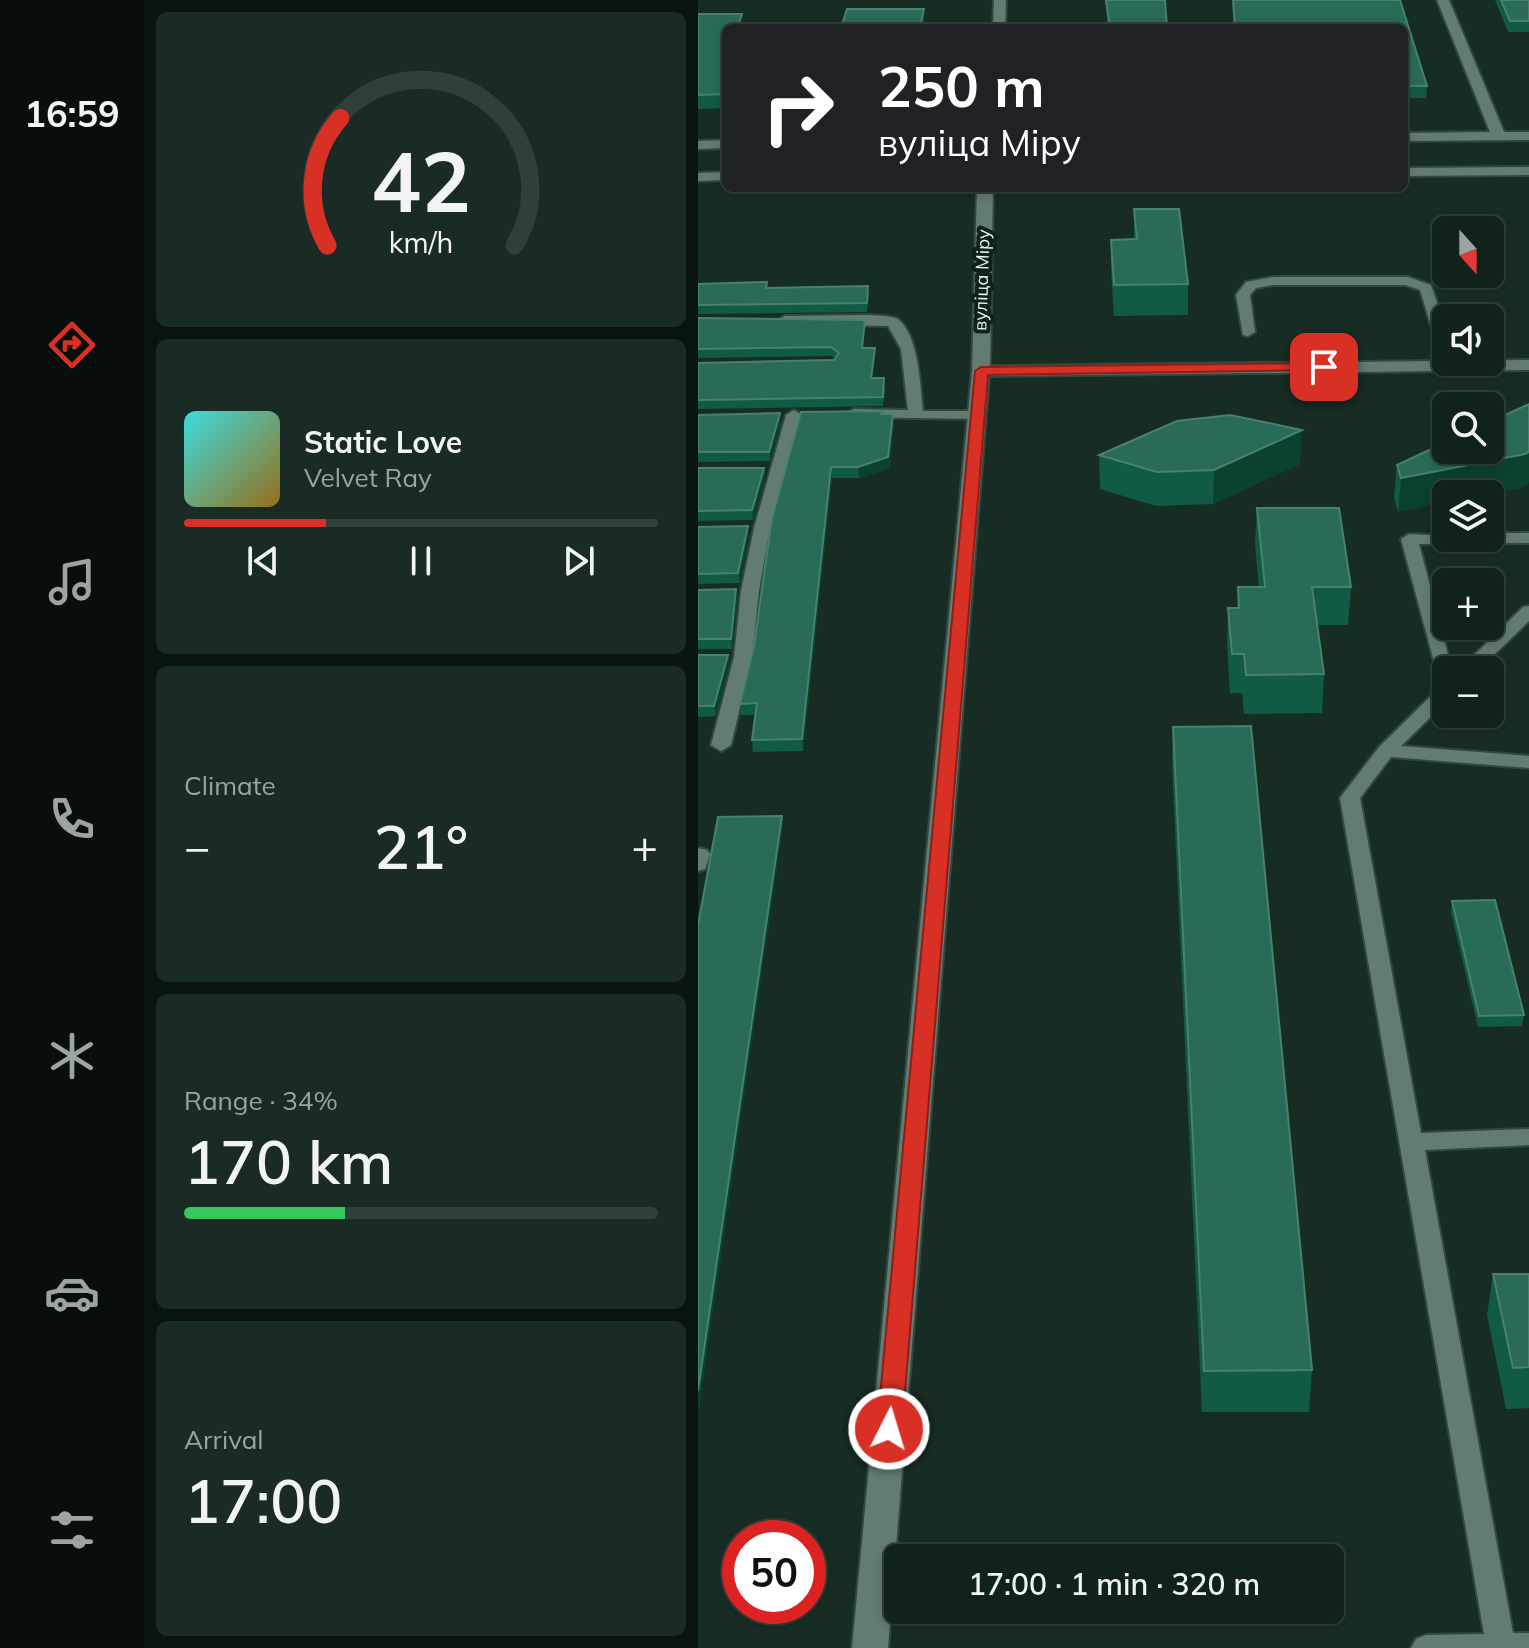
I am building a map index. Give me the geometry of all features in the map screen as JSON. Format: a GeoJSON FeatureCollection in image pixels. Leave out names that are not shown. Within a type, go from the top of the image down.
{"type":"FeatureCollection","features":[{"type":"Feature","properties":{"kind":"main road"},"geometry":{"type":"LineString","coordinates":[[999,24],[1000,0]]}},
{"type":"Feature","properties":{"kind":"main road"},"geometry":{"type":"LineString","coordinates":[[1443,0],[1499,136]]}},
{"type":"Feature","properties":{"kind":"main road"},"geometry":{"type":"LineString","coordinates":[[1408,137],[1529,136]]}},
{"type":"Feature","properties":{"kind":"main road"},"geometry":{"type":"LineString","coordinates":[[698,145],[722,144]]}},
{"type":"Feature","properties":{"kind":"main road"},"geometry":{"type":"LineString","coordinates":[[1408,172],[1529,171]]}},
{"type":"Feature","properties":{"kind":"main road"},"geometry":{"type":"LineString","coordinates":[[698,177],[722,176]]}},
{"type":"Feature","properties":{"kind":"main road","name":"вуліца Міру"},"geometry":{"type":"LineString","coordinates":[[870,1648],[978,416],[985,192]]}},
{"type":"Feature","properties":{"kind":"main road"},"geometry":{"type":"LineString","coordinates":[[981,371],[1432,360]]}},
{"type":"Feature","properties":{"kind":"main road"},"geometry":{"type":"LineString","coordinates":[[1504,363],[1529,365]]}},
{"type":"Feature","properties":{"kind":"lane"},"geometry":{"type":"LineString","coordinates":[[1248,332],[1243,295],[1251,285],[1273,281],[1408,281],[1426,288],[1432,308]]}},
{"type":"Feature","properties":{"kind":"lane"},"geometry":{"type":"LineString","coordinates":[[893,302],[893,322],[908,349],[916,413]]}},
{"type":"Feature","properties":{"kind":"lane"},"geometry":{"type":"LineString","coordinates":[[775,320],[868,319],[893,322]]}},
{"type":"Feature","properties":{"kind":"lane"},"geometry":{"type":"LineString","coordinates":[[840,414],[978,416]]}},
{"type":"Feature","properties":{"kind":"lane"},"geometry":{"type":"LineString","coordinates":[[721,745],[754,528],[794,415]]}},
{"type":"Feature","properties":{"kind":"lane"},"geometry":{"type":"LineString","coordinates":[[1440,656],[1409,539],[1529,538]]}},
{"type":"Feature","properties":{"kind":"lane"},"geometry":{"type":"LineString","coordinates":[[1482,656],[1529,611]]}},
{"type":"Feature","properties":{"kind":"lane"},"geometry":{"type":"LineString","coordinates":[[1426,1648],[1515,1646],[1412,1142],[1350,798],[1386,751],[1432,706]]}},
{"type":"Feature","properties":{"kind":"lane"},"geometry":{"type":"LineString","coordinates":[[1386,751],[1529,762]]}},
{"type":"Feature","properties":{"kind":"lane"},"geometry":{"type":"LineString","coordinates":[[1412,1142],[1529,1137]]}},
{"type":"Feature","properties":{"kind":"building"},"geometry":{"type":"Polygon","coordinates":[[[1106,0],[1165,0],[1167,24],[1109,24],[1106,0]]]}},
{"type":"Feature","properties":{"kind":"building"},"geometry":{"type":"Polygon","coordinates":[[[1233,0],[1400,0],[1408,24],[1235,24],[1233,0]]]}},
{"type":"Feature","properties":{"kind":"building"},"geometry":{"type":"Polygon","coordinates":[[[1501,0],[1529,0],[1529,21],[1510,21],[1501,0]]]}},
{"type":"Feature","properties":{"kind":"building"},"geometry":{"type":"Polygon","coordinates":[[[847,9],[924,9],[921,24],[842,24],[847,9]]]}},
{"type":"Feature","properties":{"kind":"building"},"geometry":{"type":"Polygon","coordinates":[[[698,14],[742,14],[738,24],[722,24],[722,94],[698,95],[698,14]]]}},
{"type":"Feature","properties":{"kind":"building"},"geometry":{"type":"Polygon","coordinates":[[[1408,25],[1427,86],[1408,86],[1408,25]]]}},
{"type":"Feature","properties":{"kind":"building"},"geometry":{"type":"Polygon","coordinates":[[[1134,209],[1179,209],[1188,284],[1114,285],[1111,240],[1137,239],[1134,209]]]}},
{"type":"Feature","properties":{"kind":"building"},"geometry":{"type":"Polygon","coordinates":[[[767,282],[766,288],[868,286],[867,303],[698,305],[698,284],[767,282]]]}},
{"type":"Feature","properties":{"kind":"building"},"geometry":{"type":"Polygon","coordinates":[[[698,318],[865,320],[862,348],[875,348],[871,378],[884,378],[883,397],[698,400],[698,363],[834,360],[839,353],[831,347],[698,349],[698,318]]]}},
{"type":"Feature","properties":{"kind":"building"},"geometry":{"type":"Polygon","coordinates":[[[1529,404],[1529,452],[1504,458],[1504,416],[1529,404]]]}},
{"type":"Feature","properties":{"kind":"building"},"geometry":{"type":"Polygon","coordinates":[[[882,411],[881,414],[893,414],[888,457],[858,467],[831,467],[802,739],[752,740],[757,703],[740,704],[754,646],[772,518],[801,412],[882,411]]]}},
{"type":"Feature","properties":{"kind":"building"},"geometry":{"type":"Polygon","coordinates":[[[780,413],[769,452],[698,452],[698,415],[780,413]]]}},
{"type":"Feature","properties":{"kind":"building"},"geometry":{"type":"Polygon","coordinates":[[[1230,415],[1302,430],[1214,470],[1157,472],[1099,455],[1177,421],[1230,415]]]}},
{"type":"Feature","properties":{"kind":"building"},"geometry":{"type":"Polygon","coordinates":[[[1432,449],[1432,464],[1473,464],[1401,478],[1397,465],[1432,449]]]}},
{"type":"Feature","properties":{"kind":"building"},"geometry":{"type":"Polygon","coordinates":[[[698,468],[764,468],[752,510],[698,511],[698,468]]]}},
{"type":"Feature","properties":{"kind":"building"},"geometry":{"type":"Polygon","coordinates":[[[1257,508],[1339,508],[1351,587],[1312,587],[1324,674],[1246,675],[1244,654],[1232,654],[1228,608],[1239,608],[1238,587],[1265,587],[1257,508]]]}},
{"type":"Feature","properties":{"kind":"building"},"geometry":{"type":"Polygon","coordinates":[[[748,526],[738,573],[698,574],[698,527],[748,526]]]}},
{"type":"Feature","properties":{"kind":"building"},"geometry":{"type":"Polygon","coordinates":[[[736,589],[731,639],[698,639],[698,590],[736,589]]]}},
{"type":"Feature","properties":{"kind":"building"},"geometry":{"type":"Polygon","coordinates":[[[698,655],[728,655],[714,706],[698,706],[698,655]]]}},
{"type":"Feature","properties":{"kind":"building"},"geometry":{"type":"Polygon","coordinates":[[[1251,726],[1312,1370],[1204,1371],[1173,727],[1251,726]]]}},
{"type":"Feature","properties":{"kind":"building"},"geometry":{"type":"Polygon","coordinates":[[[782,816],[698,1391],[698,925],[718,817],[782,816]]]}},
{"type":"Feature","properties":{"kind":"building"},"geometry":{"type":"Polygon","coordinates":[[[1495,900],[1524,1015],[1479,1016],[1452,901],[1495,900]]]}},
{"type":"Feature","properties":{"kind":"building"},"geometry":{"type":"Polygon","coordinates":[[[1493,1274],[1529,1274],[1529,1367],[1513,1368],[1493,1274]]]}},
{"type":"Feature","properties":{"kind":"route"},"geometry":{"type":"LineString","coordinates":[[889,1429],[981,371],[1324,367]]}}]}
